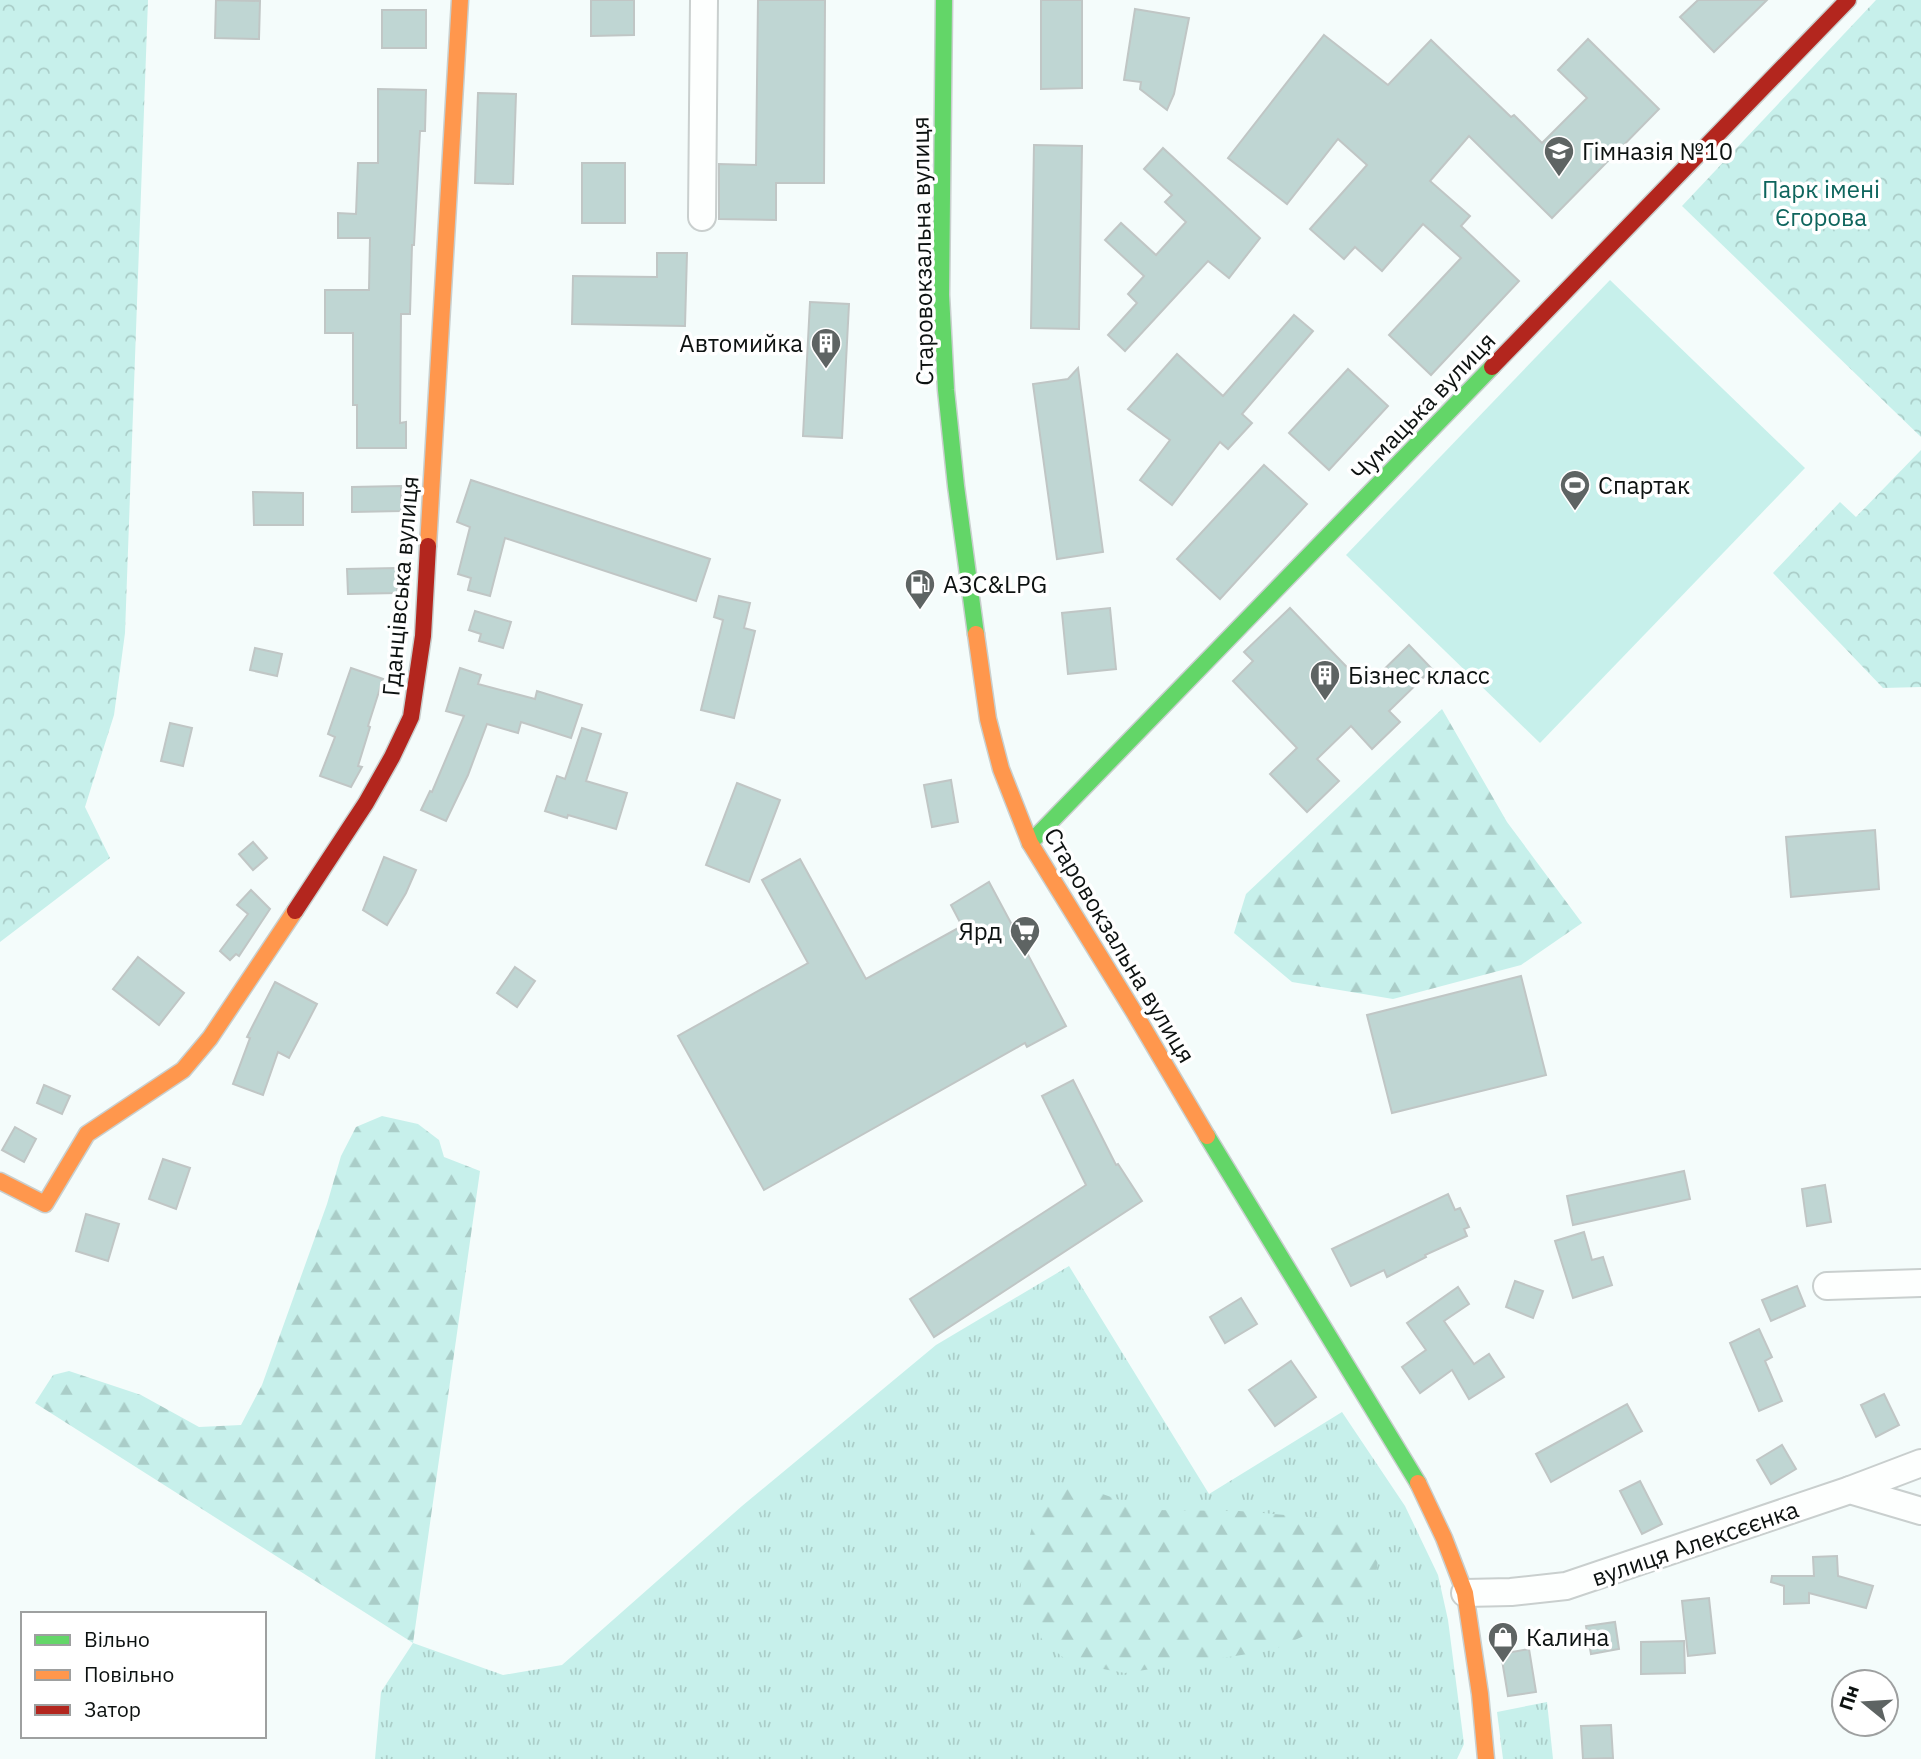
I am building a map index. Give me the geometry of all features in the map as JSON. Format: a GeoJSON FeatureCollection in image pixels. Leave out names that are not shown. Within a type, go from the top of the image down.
{"type":"FeatureCollection","features":[{"type":"Feature","properties":{"kind":"street","name":"Гданцівська вулиця"},"geometry":{"type":"LineString","coordinates":[[0,1181],[45,1204],[87,1134],[183,1070],[210,1038],[366,803],[393,757],[411,717],[423,636],[460,0]]}},
{"type":"Feature","properties":{"kind":"street"},"geometry":{"type":"LineString","coordinates":[[702,217],[704,0]]}},
{"type":"Feature","properties":{"kind":"street","name":"Старовокзальна вулиця"},"geometry":{"type":"LineString","coordinates":[[944,0],[941,295],[946,390],[988,719],[1001,769],[1030,843],[1423,1491],[1465,1593],[1480,1694],[1486,1759]]}},
{"type":"Feature","properties":{"kind":"street","name":"Чумацька вулиця"},"geometry":{"type":"LineString","coordinates":[[1030,843],[1848,0]]}},
{"type":"Feature","properties":{"kind":"street"},"geometry":{"type":"LineString","coordinates":[[1827,1286],[1921,1283]]}},
{"type":"Feature","properties":{"kind":"street","name":"вулиця Алексєєнка"},"geometry":{"type":"LineString","coordinates":[[1465,1593],[1511,1592],[1566,1586],[1850,1490],[1921,1462]]}},
{"type":"Feature","properties":{"kind":"street"},"geometry":{"type":"LineString","coordinates":[[1850,1490],[1921,1511]]}},
{"type":"Feature","properties":{"kind":"green space"},"geometry":{"type":"Polygon","coordinates":[[[0,0],[148,0],[125,633],[114,715],[85,807],[110,858],[0,942],[0,0]]]}},
{"type":"Feature","properties":{"kind":"green space","name":"Парк імені Єгорова"},"geometry":{"type":"Polygon","coordinates":[[[1876,0],[1921,0],[1921,437],[1682,206],[1876,0]]]}},
{"type":"Feature","properties":{"kind":"green space","name":"Спартак"},"geometry":{"type":"Polygon","coordinates":[[[1610,280],[1805,468],[1540,743],[1346,555],[1610,280]]]}},
{"type":"Feature","properties":{"kind":"green space"},"geometry":{"type":"Polygon","coordinates":[[[1921,450],[1921,687],[1883,688],[1773,573],[1840,502],[1856,517],[1921,450]]]}},
{"type":"Feature","properties":{"kind":"green space"},"geometry":{"type":"Polygon","coordinates":[[[1442,709],[1507,822],[1582,923],[1521,965],[1393,999],[1292,982],[1234,933],[1246,894],[1442,709]]]}},
{"type":"Feature","properties":{"kind":"green space"},"geometry":{"type":"Polygon","coordinates":[[[382,1116],[418,1124],[439,1140],[444,1157],[480,1171],[413,1643],[35,1403],[53,1375],[69,1371],[141,1395],[199,1427],[241,1425],[262,1385],[327,1204],[341,1156],[356,1127],[382,1116]]]}},
{"type":"Feature","properties":{"kind":"green space"},"geometry":{"type":"Polygon","coordinates":[[[1069,1266],[1209,1494],[1342,1412],[1405,1506],[1438,1575],[1448,1620],[1464,1744],[1457,1759],[375,1759],[381,1692],[413,1643],[503,1675],[562,1665],[742,1506],[936,1345],[1069,1266]]]}},
{"type":"Feature","properties":{"kind":"green space"},"geometry":{"type":"Polygon","coordinates":[[[1065,1488],[1091,1490],[1148,1510],[1239,1511],[1357,1521],[1380,1546],[1374,1589],[1361,1605],[1319,1629],[1273,1650],[1125,1673],[1070,1663],[1043,1641],[1019,1598],[1025,1554],[1036,1512],[1065,1488]]]}},
{"type":"Feature","properties":{"kind":"green space"},"geometry":{"type":"Polygon","coordinates":[[[1547,1702],[1553,1759],[1503,1759],[1497,1712],[1547,1702]]]}},
{"type":"Feature","properties":{"kind":"building"},"geometry":{"type":"Polygon","coordinates":[[[216,0],[260,1],[259,39],[215,38],[216,0]]]}},
{"type":"Feature","properties":{"kind":"building"},"geometry":{"type":"Polygon","coordinates":[[[591,0],[634,0],[634,35],[591,36],[591,0]]]}},
{"type":"Feature","properties":{"kind":"building"},"geometry":{"type":"Polygon","coordinates":[[[758,0],[825,0],[824,183],[776,183],[776,220],[719,219],[719,164],[756,165],[758,0]]]}},
{"type":"Feature","properties":{"kind":"building"},"geometry":{"type":"Polygon","coordinates":[[[1041,0],[1082,0],[1082,88],[1041,89],[1041,0]]]}},
{"type":"Feature","properties":{"kind":"building"},"geometry":{"type":"Polygon","coordinates":[[[1698,0],[1767,0],[1714,52],[1680,17],[1698,0]]]}},
{"type":"Feature","properties":{"kind":"building"},"geometry":{"type":"Polygon","coordinates":[[[1135,9],[1189,18],[1174,94],[1167,110],[1140,89],[1141,82],[1124,80],[1135,9]]]}},
{"type":"Feature","properties":{"kind":"building"},"geometry":{"type":"Polygon","coordinates":[[[382,10],[426,10],[426,48],[382,48],[382,10]]]}},
{"type":"Feature","properties":{"kind":"building"},"geometry":{"type":"Polygon","coordinates":[[[1324,35],[1388,85],[1431,40],[1542,143],[1587,98],[1558,70],[1588,39],[1659,109],[1552,218],[1469,136],[1430,181],[1470,216],[1461,226],[1519,281],[1431,375],[1389,335],[1461,258],[1423,224],[1382,271],[1355,247],[1344,259],[1310,229],[1367,165],[1338,139],[1287,204],[1228,158],[1324,35]]]}},
{"type":"Feature","properties":{"kind":"building"},"geometry":{"type":"Polygon","coordinates":[[[378,89],[426,90],[425,131],[420,131],[410,314],[401,314],[400,423],[406,422],[406,448],[357,448],[357,405],[353,405],[353,333],[325,333],[325,290],[369,290],[370,238],[338,238],[338,213],[356,214],[358,163],[378,163],[378,89]]]}},
{"type":"Feature","properties":{"kind":"building"},"geometry":{"type":"Polygon","coordinates":[[[478,93],[516,94],[513,184],[475,183],[478,93]]]}},
{"type":"Feature","properties":{"kind":"building"},"geometry":{"type":"Polygon","coordinates":[[[1034,145],[1082,146],[1079,329],[1031,328],[1034,145]]]}},
{"type":"Feature","properties":{"kind":"building"},"geometry":{"type":"Polygon","coordinates":[[[1163,148],[1260,238],[1229,278],[1208,261],[1125,351],[1108,335],[1137,303],[1128,294],[1144,276],[1105,240],[1121,223],[1156,255],[1186,222],[1165,202],[1172,195],[1144,169],[1163,148]]]}},
{"type":"Feature","properties":{"kind":"building"},"geometry":{"type":"Polygon","coordinates":[[[582,163],[625,163],[625,223],[582,223],[582,163]]]}},
{"type":"Feature","properties":{"kind":"building"},"geometry":{"type":"Polygon","coordinates":[[[657,253],[687,253],[685,326],[572,324],[573,276],[657,277],[657,253]]]}},
{"type":"Feature","properties":{"kind":"building","name":"Автомийка"},"geometry":{"type":"Polygon","coordinates":[[[810,302],[849,304],[842,438],[803,436],[810,302]]]}},
{"type":"Feature","properties":{"kind":"building"},"geometry":{"type":"Polygon","coordinates":[[[1294,315],[1313,331],[1242,414],[1252,423],[1228,449],[1220,442],[1172,505],[1140,480],[1170,440],[1128,409],[1177,354],[1223,396],[1294,315]]]}},
{"type":"Feature","properties":{"kind":"building"},"geometry":{"type":"Polygon","coordinates":[[[1078,368],[1103,552],[1057,559],[1033,384],[1068,379],[1078,368]]]}},
{"type":"Feature","properties":{"kind":"building"},"geometry":{"type":"Polygon","coordinates":[[[1348,369],[1388,406],[1329,470],[1289,433],[1348,369]]]}},
{"type":"Feature","properties":{"kind":"building"},"geometry":{"type":"Polygon","coordinates":[[[1264,465],[1307,504],[1220,599],[1177,559],[1264,465]]]}},
{"type":"Feature","properties":{"kind":"building"},"geometry":{"type":"Polygon","coordinates":[[[471,480],[710,559],[696,601],[505,538],[490,596],[468,590],[471,578],[458,574],[470,527],[457,522],[471,480]]]}},
{"type":"Feature","properties":{"kind":"building"},"geometry":{"type":"Polygon","coordinates":[[[401,486],[401,511],[352,512],[352,487],[401,486]]]}},
{"type":"Feature","properties":{"kind":"building"},"geometry":{"type":"Polygon","coordinates":[[[253,492],[303,493],[303,525],[254,525],[253,492]]]}},
{"type":"Feature","properties":{"kind":"building"},"geometry":{"type":"Polygon","coordinates":[[[397,568],[397,593],[348,594],[347,569],[397,568]]]}},
{"type":"Feature","properties":{"kind":"building"},"geometry":{"type":"Polygon","coordinates":[[[719,596],[750,603],[744,628],[755,631],[734,718],[701,710],[723,620],[714,617],[719,596]]]}},
{"type":"Feature","properties":{"kind":"building"},"geometry":{"type":"Polygon","coordinates":[[[1110,608],[1116,669],[1068,674],[1062,613],[1110,608]]]}},
{"type":"Feature","properties":{"kind":"building","name":"Бізнес класс"},"geometry":{"type":"Polygon","coordinates":[[[1290,608],[1366,687],[1409,645],[1432,669],[1389,711],[1400,722],[1372,749],[1351,726],[1317,759],[1339,781],[1307,812],[1270,774],[1297,748],[1233,681],[1253,661],[1244,652],[1290,608]]]}},
{"type":"Feature","properties":{"kind":"building"},"geometry":{"type":"Polygon","coordinates":[[[475,611],[511,622],[503,648],[479,641],[481,634],[469,630],[475,611]]]}},
{"type":"Feature","properties":{"kind":"building"},"geometry":{"type":"Polygon","coordinates":[[[255,648],[282,654],[277,676],[250,670],[255,648]]]}},
{"type":"Feature","properties":{"kind":"building"},"geometry":{"type":"Polygon","coordinates":[[[351,668],[383,679],[358,766],[362,767],[351,787],[320,776],[335,737],[328,734],[351,668]]]}},
{"type":"Feature","properties":{"kind":"building"},"geometry":{"type":"Polygon","coordinates":[[[460,668],[481,675],[478,684],[535,699],[537,691],[582,705],[571,738],[521,722],[518,733],[487,724],[468,775],[446,821],[421,810],[430,791],[432,792],[464,716],[446,711],[460,668]]]}},
{"type":"Feature","properties":{"kind":"building"},"geometry":{"type":"Polygon","coordinates":[[[170,723],[192,728],[183,766],[161,761],[170,723]]]}},
{"type":"Feature","properties":{"kind":"building"},"geometry":{"type":"Polygon","coordinates":[[[582,728],[601,734],[586,781],[627,793],[616,829],[545,811],[557,776],[565,779],[582,728]]]}},
{"type":"Feature","properties":{"kind":"building"},"geometry":{"type":"Polygon","coordinates":[[[951,780],[958,822],[932,827],[924,785],[951,780]]]}},
{"type":"Feature","properties":{"kind":"building"},"geometry":{"type":"Polygon","coordinates":[[[737,783],[780,800],[749,882],[706,865],[737,783]]]}},
{"type":"Feature","properties":{"kind":"building"},"geometry":{"type":"Polygon","coordinates":[[[1875,830],[1879,889],[1791,897],[1786,837],[1875,830]]]}},
{"type":"Feature","properties":{"kind":"building"},"geometry":{"type":"Polygon","coordinates":[[[253,842],[267,858],[253,870],[239,854],[253,842]]]}},
{"type":"Feature","properties":{"kind":"building"},"geometry":{"type":"Polygon","coordinates":[[[384,857],[416,870],[387,925],[363,910],[384,857]]]}},
{"type":"Feature","properties":{"kind":"building"},"geometry":{"type":"Polygon","coordinates":[[[800,859],[866,979],[962,926],[951,905],[989,882],[1066,1026],[1027,1047],[1025,1043],[764,1190],[678,1036],[808,963],[762,880],[800,859]]]}},
{"type":"Feature","properties":{"kind":"building"},"geometry":{"type":"Polygon","coordinates":[[[251,890],[270,909],[239,956],[236,954],[230,960],[220,951],[248,914],[237,905],[251,890]]]}},
{"type":"Feature","properties":{"kind":"building"},"geometry":{"type":"Polygon","coordinates":[[[138,957],[184,993],[159,1025],[113,989],[138,957]]]}},
{"type":"Feature","properties":{"kind":"building"},"geometry":{"type":"Polygon","coordinates":[[[515,967],[535,981],[517,1007],[497,993],[515,967]]]}},
{"type":"Feature","properties":{"kind":"building"},"geometry":{"type":"Polygon","coordinates":[[[1521,976],[1546,1075],[1392,1113],[1367,1015],[1521,976]]]}},
{"type":"Feature","properties":{"kind":"building"},"geometry":{"type":"Polygon","coordinates":[[[275,982],[317,1004],[289,1058],[278,1052],[263,1095],[233,1084],[250,1038],[247,1037],[275,982]]]}},
{"type":"Feature","properties":{"kind":"building"},"geometry":{"type":"Polygon","coordinates":[[[1073,1080],[1116,1165],[1118,1164],[1142,1201],[934,1337],[910,1299],[1086,1185],[1042,1096],[1073,1080]]]}},
{"type":"Feature","properties":{"kind":"building"},"geometry":{"type":"Polygon","coordinates":[[[44,1085],[70,1096],[62,1114],[37,1103],[44,1085]]]}},
{"type":"Feature","properties":{"kind":"building"},"geometry":{"type":"Polygon","coordinates":[[[15,1127],[36,1139],[24,1162],[2,1150],[15,1127]]]}},
{"type":"Feature","properties":{"kind":"building"},"geometry":{"type":"Polygon","coordinates":[[[163,1159],[190,1168],[176,1209],[149,1199],[163,1159]]]}},
{"type":"Feature","properties":{"kind":"building"},"geometry":{"type":"Polygon","coordinates":[[[1684,1171],[1690,1199],[1573,1225],[1567,1196],[1684,1171]]]}},
{"type":"Feature","properties":{"kind":"building"},"geometry":{"type":"Polygon","coordinates":[[[1825,1185],[1831,1222],[1807,1226],[1802,1189],[1825,1185]]]}},
{"type":"Feature","properties":{"kind":"building"},"geometry":{"type":"Polygon","coordinates":[[[1448,1194],[1455,1210],[1460,1208],[1469,1227],[1464,1229],[1467,1236],[1425,1255],[1426,1257],[1387,1277],[1384,1270],[1351,1286],[1332,1249],[1448,1194]]]}},
{"type":"Feature","properties":{"kind":"building"},"geometry":{"type":"Polygon","coordinates":[[[86,1214],[119,1224],[108,1261],[76,1251],[86,1214]]]}},
{"type":"Feature","properties":{"kind":"building"},"geometry":{"type":"Polygon","coordinates":[[[1584,1232],[1592,1260],[1603,1257],[1612,1285],[1573,1298],[1555,1241],[1584,1232]]]}},
{"type":"Feature","properties":{"kind":"building"},"geometry":{"type":"Polygon","coordinates":[[[1515,1281],[1543,1291],[1533,1318],[1506,1307],[1515,1281]]]}},
{"type":"Feature","properties":{"kind":"building"},"geometry":{"type":"Polygon","coordinates":[[[1797,1286],[1805,1306],[1771,1321],[1762,1300],[1797,1286]]]}},
{"type":"Feature","properties":{"kind":"building"},"geometry":{"type":"Polygon","coordinates":[[[1458,1287],[1469,1304],[1444,1321],[1474,1364],[1489,1354],[1504,1377],[1469,1399],[1452,1370],[1420,1393],[1402,1367],[1426,1350],[1407,1323],[1458,1287]]]}},
{"type":"Feature","properties":{"kind":"building"},"geometry":{"type":"Polygon","coordinates":[[[1241,1298],[1257,1324],[1225,1343],[1210,1317],[1241,1298]]]}},
{"type":"Feature","properties":{"kind":"building"},"geometry":{"type":"Polygon","coordinates":[[[1759,1329],[1772,1357],[1765,1361],[1782,1401],[1759,1411],[1730,1343],[1759,1329]]]}},
{"type":"Feature","properties":{"kind":"building"},"geometry":{"type":"Polygon","coordinates":[[[1291,1361],[1316,1397],[1275,1426],[1249,1390],[1291,1361]]]}},
{"type":"Feature","properties":{"kind":"building"},"geometry":{"type":"Polygon","coordinates":[[[1884,1394],[1899,1425],[1876,1437],[1861,1405],[1884,1394]]]}},
{"type":"Feature","properties":{"kind":"building"},"geometry":{"type":"Polygon","coordinates":[[[1627,1404],[1642,1431],[1551,1482],[1536,1454],[1627,1404]]]}},
{"type":"Feature","properties":{"kind":"building"},"geometry":{"type":"Polygon","coordinates":[[[1782,1445],[1796,1469],[1771,1484],[1757,1460],[1782,1445]]]}},
{"type":"Feature","properties":{"kind":"building"},"geometry":{"type":"Polygon","coordinates":[[[1640,1481],[1662,1524],[1642,1534],[1620,1491],[1640,1481]]]}},
{"type":"Feature","properties":{"kind":"building"},"geometry":{"type":"Polygon","coordinates":[[[1837,1556],[1838,1576],[1873,1586],[1866,1608],[1809,1593],[1809,1603],[1784,1604],[1784,1586],[1771,1582],[1772,1576],[1814,1576],[1813,1557],[1837,1556]]]}},
{"type":"Feature","properties":{"kind":"building"},"geometry":{"type":"Polygon","coordinates":[[[1709,1598],[1715,1653],[1688,1656],[1682,1601],[1709,1598]]]}},
{"type":"Feature","properties":{"kind":"building"},"geometry":{"type":"Polygon","coordinates":[[[1615,1622],[1619,1649],[1591,1654],[1586,1626],[1615,1622]]]}},
{"type":"Feature","properties":{"kind":"building"},"geometry":{"type":"Polygon","coordinates":[[[1684,1641],[1685,1673],[1641,1674],[1641,1642],[1684,1641]]]}},
{"type":"Feature","properties":{"kind":"building"},"geometry":{"type":"Polygon","coordinates":[[[1529,1649],[1536,1692],[1508,1696],[1501,1654],[1529,1649]]]}},
{"type":"Feature","properties":{"kind":"building"},"geometry":{"type":"Polygon","coordinates":[[[1611,1725],[1613,1758],[1583,1759],[1581,1726],[1611,1725]]]}},
{"type":"Feature","properties":{"kind":"traffic: fast"},"geometry":{"type":"LineString","coordinates":[[944,0],[941,295],[946,390],[976,634]]}},
{"type":"Feature","properties":{"kind":"traffic: fast"},"geometry":{"type":"LineString","coordinates":[[1030,843],[1492,367]]}},
{"type":"Feature","properties":{"kind":"traffic: fast"},"geometry":{"type":"LineString","coordinates":[[1207,1136],[1418,1483]]}},
{"type":"Feature","properties":{"kind":"traffic: slow"},"geometry":{"type":"LineString","coordinates":[[428,546],[460,0]]}},
{"type":"Feature","properties":{"kind":"traffic: slow"},"geometry":{"type":"LineString","coordinates":[[976,634],[988,719],[1001,769],[1030,843],[1207,1136]]}},
{"type":"Feature","properties":{"kind":"traffic: slow"},"geometry":{"type":"LineString","coordinates":[[0,1181],[45,1204],[87,1134],[183,1070],[210,1038],[295,911]]}},
{"type":"Feature","properties":{"kind":"traffic: slow"},"geometry":{"type":"LineString","coordinates":[[1418,1483],[1444,1538],[1465,1593],[1480,1694],[1486,1759]]}},
{"type":"Feature","properties":{"kind":"traffic: jam"},"geometry":{"type":"LineString","coordinates":[[1492,367],[1848,0]]}},
{"type":"Feature","properties":{"kind":"traffic: jam"},"geometry":{"type":"LineString","coordinates":[[295,911],[366,803],[411,717],[423,636],[428,546]]}},
{"type":"Feature","properties":{"kind":"place","name":"Гімназія №10"},"geometry":{"type":"Point","coordinates":[1559,178]}},
{"type":"Feature","properties":{"kind":"place","name":"Автомийка"},"geometry":{"type":"Point","coordinates":[826,370]}},
{"type":"Feature","properties":{"kind":"place","name":"Спартак"},"geometry":{"type":"Point","coordinates":[1575,512]}},
{"type":"Feature","properties":{"kind":"place","name":"АЗС&LPG"},"geometry":{"type":"Point","coordinates":[920,611]}},
{"type":"Feature","properties":{"kind":"place","name":"Бізнес класс"},"geometry":{"type":"Point","coordinates":[1325,702]}},
{"type":"Feature","properties":{"kind":"place","name":"Ярд"},"geometry":{"type":"Point","coordinates":[1025,958]}},
{"type":"Feature","properties":{"kind":"place","name":"Калина"},"geometry":{"type":"Point","coordinates":[1503,1664]}}]}
